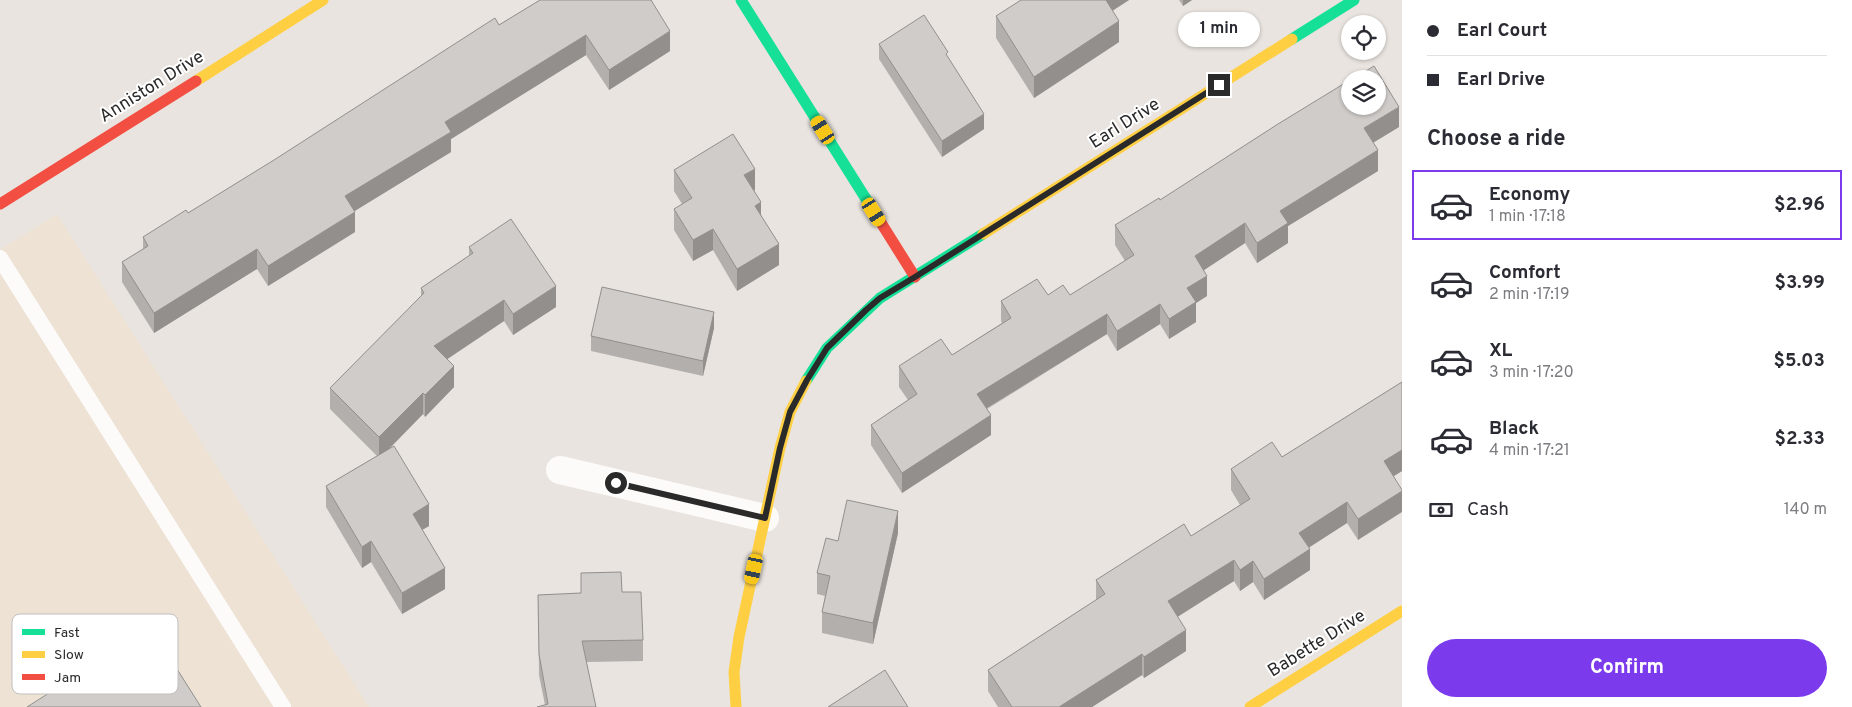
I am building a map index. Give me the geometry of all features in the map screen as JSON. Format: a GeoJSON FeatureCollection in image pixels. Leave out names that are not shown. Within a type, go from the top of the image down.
{"type":"FeatureCollection","features":[{"type":"Feature","properties":{"kind":"street","name":"Anniston Drive"},"geometry":{"type":"LineString","coordinates":[[0,204],[323,0]]}},
{"type":"Feature","properties":{"kind":"street"},"geometry":{"type":"LineString","coordinates":[[740,0],[915,277]]}},
{"type":"Feature","properties":{"kind":"street","name":"Earl Drive"},"geometry":{"type":"LineString","coordinates":[[736,707],[734,672],[736,655],[780,448],[790,412],[827,348],[880,298],[1354,0]]}},
{"type":"Feature","properties":{"kind":"street"},"geometry":{"type":"LineString","coordinates":[[560,470],[765,518]]}},
{"type":"Feature","properties":{"kind":"street","name":"Babette Drive"},"geometry":{"type":"LineString","coordinates":[[1250,707],[1402,611]]}},
{"type":"Feature","properties":{"kind":"lane"},"geometry":{"type":"LineString","coordinates":[[0,258],[283,707]]}},
{"type":"Feature","properties":{"kind":"shaded area"},"geometry":{"type":"Polygon","coordinates":[[[57,214],[369,707],[0,707],[0,250],[57,214]]]}},
{"type":"Feature","properties":{"kind":"building"},"geometry":{"type":"Polygon","coordinates":[[[540,0],[651,0],[670,31],[609,70],[586,35],[445,122],[451,132],[345,196],[355,212],[268,266],[257,249],[154,313],[122,262],[148,246],[143,237],[186,210],[188,213],[274,160],[495,18],[499,25],[540,0]]]}},
{"type":"Feature","properties":{"kind":"building"},"geometry":{"type":"Polygon","coordinates":[[[1021,0],[1106,0],[1119,21],[1034,77],[996,16],[1021,0]]]}},
{"type":"Feature","properties":{"kind":"building"},"geometry":{"type":"Polygon","coordinates":[[[924,15],[984,114],[942,141],[879,44],[924,15]]]}},
{"type":"Feature","properties":{"kind":"building"},"geometry":{"type":"Polygon","coordinates":[[[1374,66],[1376,70],[1368,70],[1374,66]]]}},
{"type":"Feature","properties":{"kind":"building"},"geometry":{"type":"Polygon","coordinates":[[[1341,86],[1341,115],[1386,115],[1364,128],[1378,150],[1280,211],[1288,223],[1257,243],[1245,223],[1195,256],[1207,276],[1187,288],[1196,302],[1169,319],[1160,304],[1117,331],[1107,314],[977,394],[991,415],[902,473],[871,425],[917,394],[899,366],[941,339],[952,355],[1011,318],[1001,301],[1037,279],[1048,295],[1063,285],[1070,295],[1134,255],[1115,225],[1159,198],[1160,200],[1341,86]]]}},
{"type":"Feature","properties":{"kind":"building"},"geometry":{"type":"Polygon","coordinates":[[[1386,86],[1399,107],[1386,115],[1386,86]]]}},
{"type":"Feature","properties":{"kind":"building"},"geometry":{"type":"Polygon","coordinates":[[[733,134],[755,169],[744,175],[761,202],[755,206],[779,244],[737,269],[713,229],[693,240],[674,209],[692,198],[674,170],[733,134]]]}},
{"type":"Feature","properties":{"kind":"building"},"geometry":{"type":"Polygon","coordinates":[[[511,219],[556,286],[513,314],[504,300],[434,346],[454,366],[425,395],[423,393],[379,437],[330,388],[424,293],[421,288],[473,253],[469,247],[511,219]]]}},
{"type":"Feature","properties":{"kind":"building"},"geometry":{"type":"Polygon","coordinates":[[[602,287],[714,312],[703,361],[591,336],[602,287]]]}},
{"type":"Feature","properties":{"kind":"building"},"geometry":{"type":"Polygon","coordinates":[[[1402,382],[1402,450],[1384,461],[1402,491],[1358,519],[1347,502],[1299,533],[1310,549],[1264,579],[1253,561],[1240,570],[1234,560],[1168,601],[1186,630],[1144,657],[1142,654],[1059,707],[1012,707],[988,670],[1105,594],[1096,580],[1184,524],[1191,536],[1250,499],[1231,469],[1272,442],[1282,457],[1402,382]]]}},
{"type":"Feature","properties":{"kind":"building"},"geometry":{"type":"Polygon","coordinates":[[[394,446],[429,504],[413,514],[445,568],[402,593],[371,541],[362,547],[326,486],[394,446]]]}},
{"type":"Feature","properties":{"kind":"building"},"geometry":{"type":"Polygon","coordinates":[[[847,500],[898,511],[873,623],[822,612],[830,576],[817,573],[826,538],[838,541],[847,500]]]}},
{"type":"Feature","properties":{"kind":"building"},"geometry":{"type":"Polygon","coordinates":[[[621,572],[622,592],[641,592],[643,640],[582,641],[596,707],[537,707],[548,704],[539,654],[538,595],[581,593],[581,573],[621,572]]]}},
{"type":"Feature","properties":{"kind":"building"},"geometry":{"type":"Polygon","coordinates":[[[885,670],[908,707],[828,707],[885,670]]]}},
{"type":"Feature","properties":{"kind":"building"},"geometry":{"type":"Polygon","coordinates":[[[178,671],[201,707],[27,707],[47,694],[178,694],[178,671]]]}},
{"type":"Feature","properties":{"kind":"traffic: fast"},"geometry":{"type":"LineString","coordinates":[[741,0],[878,218]]}},
{"type":"Feature","properties":{"kind":"traffic: fast"},"geometry":{"type":"LineString","coordinates":[[1292,39],[1354,0]]}},
{"type":"Feature","properties":{"kind":"traffic: fast"},"geometry":{"type":"LineString","coordinates":[[806,381],[827,348],[880,298],[983,234]]}},
{"type":"Feature","properties":{"kind":"traffic: slow"},"geometry":{"type":"LineString","coordinates":[[196,81],[323,0]]}},
{"type":"Feature","properties":{"kind":"traffic: slow"},"geometry":{"type":"LineString","coordinates":[[983,234],[1292,39]]}},
{"type":"Feature","properties":{"kind":"traffic: slow"},"geometry":{"type":"LineString","coordinates":[[736,707],[734,672],[739,637],[780,448],[790,412],[806,381]]}},
{"type":"Feature","properties":{"kind":"traffic: slow"},"geometry":{"type":"LineString","coordinates":[[1250,707],[1402,611]]}},
{"type":"Feature","properties":{"kind":"traffic: jam"},"geometry":{"type":"LineString","coordinates":[[0,204],[196,81]]}},
{"type":"Feature","properties":{"kind":"traffic: jam"},"geometry":{"type":"LineString","coordinates":[[878,218],[915,277]]}},
{"type":"Feature","properties":{"kind":"route"},"geometry":{"type":"LineString","coordinates":[[616,483],[765,518],[790,412],[827,348],[839,335],[880,298],[1219,85]]}}]}
